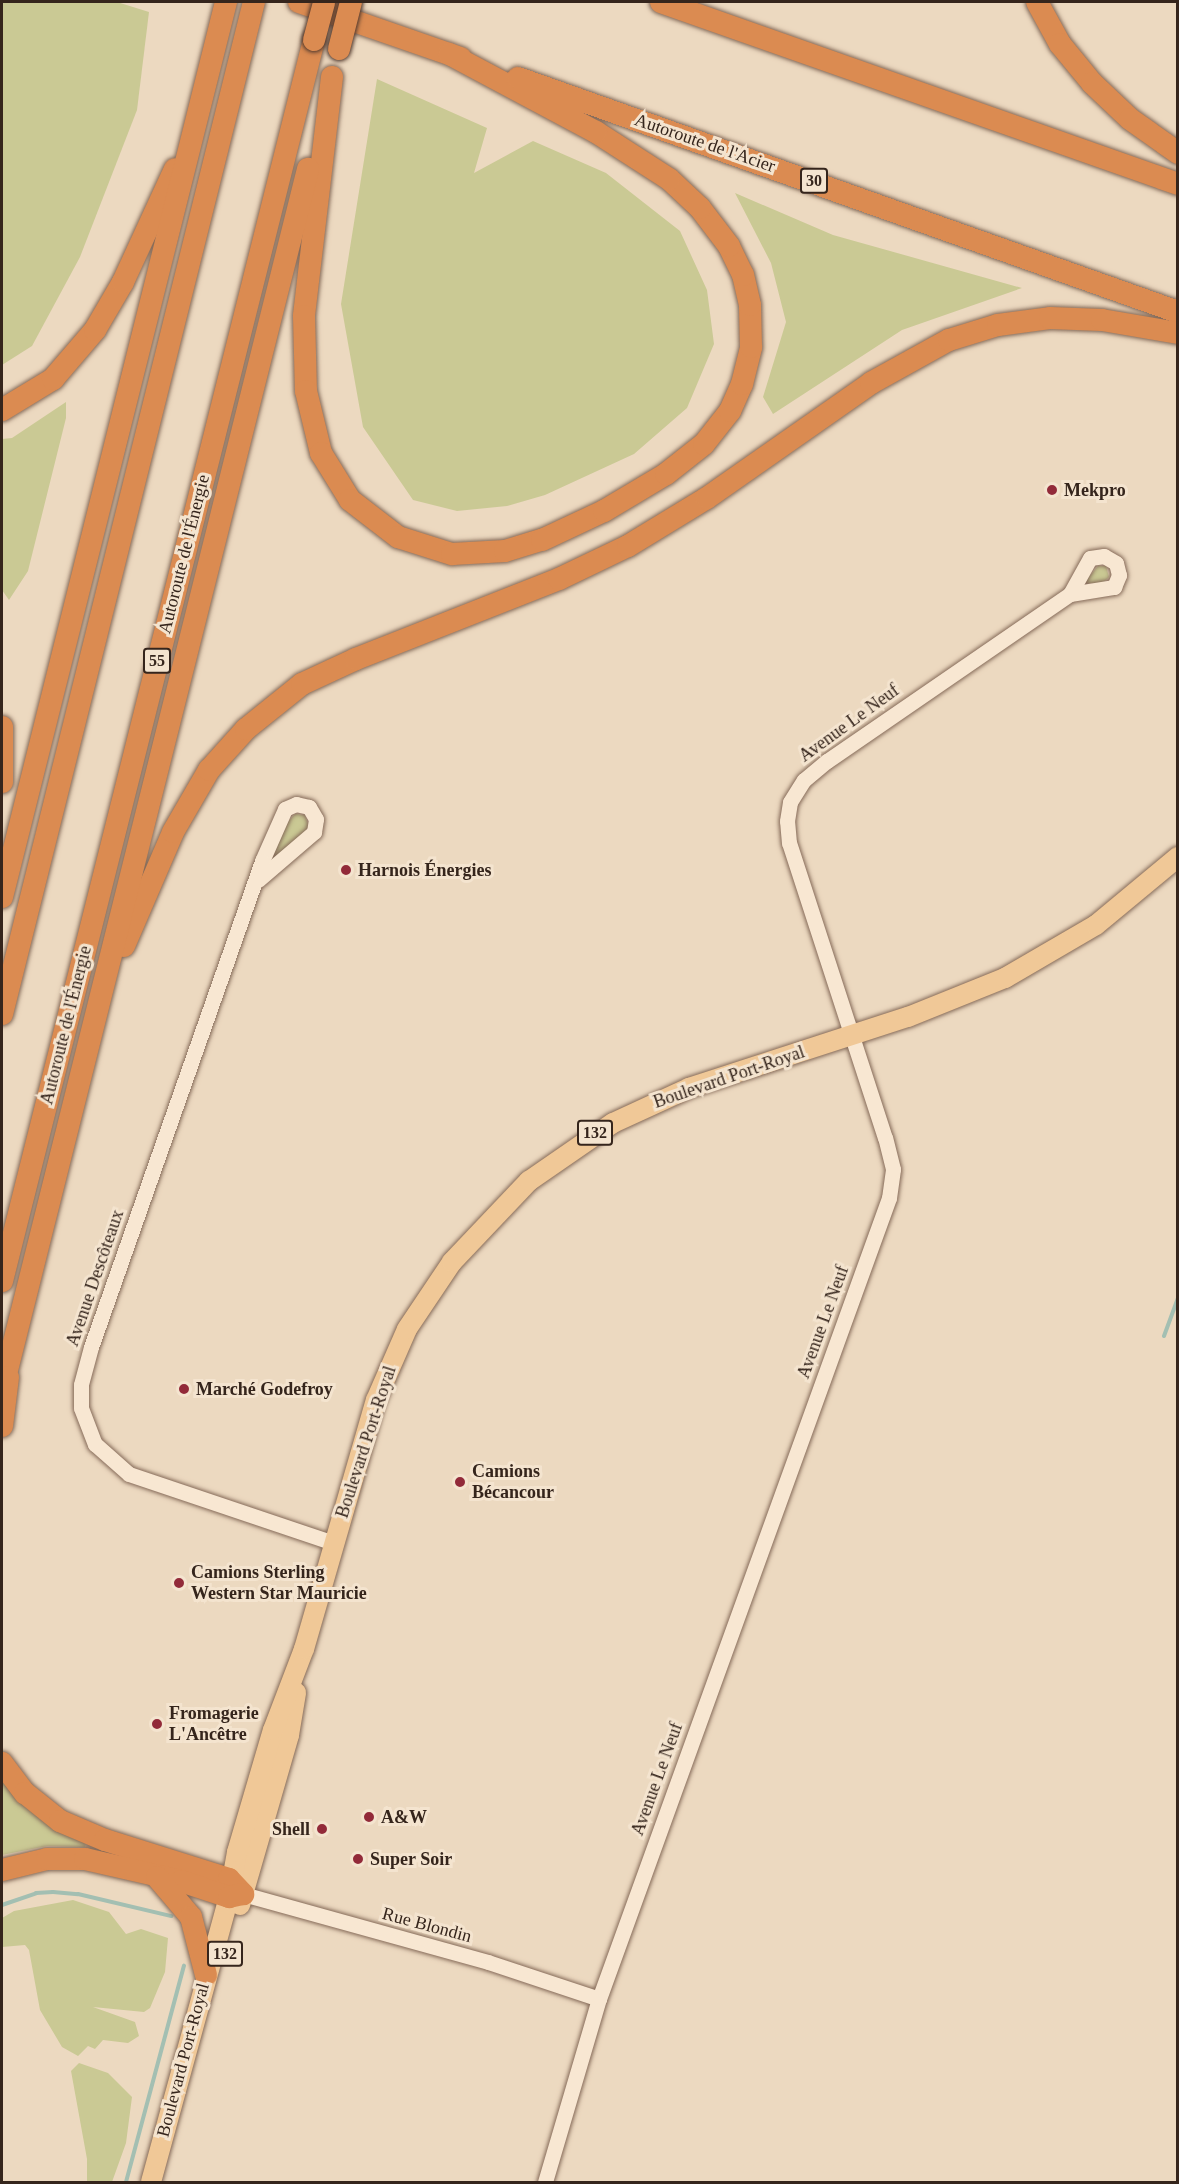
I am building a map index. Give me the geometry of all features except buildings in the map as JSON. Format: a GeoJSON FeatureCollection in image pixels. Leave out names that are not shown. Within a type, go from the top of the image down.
{"type":"FeatureCollection","features":[{"type":"Feature","properties":{"kind":"highway","name":"Autoroute de l'Acier"},"geometry":{"type":"LineString","coordinates":[[298,2],[1178,312]]}},
{"type":"Feature","properties":{"kind":"highway","name":"Autoroute de l'Énergie"},"geometry":{"type":"LineString","coordinates":[[2,1281],[324,2]]}},
{"type":"Feature","properties":{"kind":"highway"},"geometry":{"type":"LineString","coordinates":[[2,1390],[351,2]]}},
{"type":"Feature","properties":{"kind":"highway"},"geometry":{"type":"LineString","coordinates":[[661,2],[1178,184]]}},
{"type":"Feature","properties":{"kind":"highway"},"geometry":{"type":"LineString","coordinates":[[1037,2],[1060,44],[1092,83],[1130,119],[1178,153]]}},
{"type":"Feature","properties":{"kind":"highway"},"geometry":{"type":"LineString","coordinates":[[2,897],[225,5]]}},
{"type":"Feature","properties":{"kind":"highway"},"geometry":{"type":"LineString","coordinates":[[2,1014],[252,9]]}},
{"type":"Feature","properties":{"kind":"highway"},"geometry":{"type":"LineString","coordinates":[[332,77],[303,316],[304,378],[316,441],[343,491],[387,531],[441,552],[473,555],[505,551],[550,536],[612,507],[672,469],[704,444],[730,411],[742,384],[751,347],[750,304],[743,274],[729,246],[705,213],[669,179],[604,137],[448,54]]}},
{"type":"Feature","properties":{"kind":"highway"},"geometry":{"type":"LineString","coordinates":[[2,410],[53,379],[95,330],[123,282],[195,127]]}},
{"type":"Feature","properties":{"kind":"highway"},"geometry":{"type":"LineString","coordinates":[[99,1005],[170,839],[197,789],[236,738],[302,684],[559,579],[628,546],[707,498],[879,378],[949,340],[998,325],[1050,318],[1108,321],[1178,333]]}},
{"type":"Feature","properties":{"kind":"highway"},"geometry":{"type":"LineString","coordinates":[[2,727],[2,782]]}},
{"type":"Feature","properties":{"kind":"highway"},"geometry":{"type":"LineString","coordinates":[[2,1426],[12,1349]]}},
{"type":"Feature","properties":{"kind":"highway"},"geometry":{"type":"LineString","coordinates":[[2,1763],[24,1794],[68,1825],[234,1890]]}},
{"type":"Feature","properties":{"kind":"highway"},"geometry":{"type":"LineString","coordinates":[[2,1870],[40,1860],[78,1858],[157,1877],[234,1890]]}},
{"type":"Feature","properties":{"kind":"highway"},"geometry":{"type":"LineString","coordinates":[[157,1877],[191,1917],[206,1975]]}},
{"type":"Feature","properties":{"kind":"main road","name":"Boulevard Port-Royal"},"geometry":{"type":"LineString","coordinates":[[151,2182],[206,1975],[289,1735],[304,1649],[376,1400],[408,1329],[452,1262],[507,1202],[575,1146],[650,1104],[949,1002],[1032,965],[1117,910],[1178,857]]}},
{"type":"Feature","properties":{"kind":"main road","name":"Boulevard Port-Royal"},"geometry":{"type":"LineString","coordinates":[[157,2162],[208,2015],[234,1890]]}},
{"type":"Feature","properties":{"kind":"street","name":"Avenue Le Neuf"},"geometry":{"type":"LineString","coordinates":[[545,2182],[598,1999],[889,1198],[893,1169],[791,851],[787,821],[792,797],[804,780],[826,761],[1070,594]]}},
{"type":"Feature","properties":{"kind":"street","name":"Avenue Descôteaux"},"geometry":{"type":"LineString","coordinates":[[258,880],[314,832],[317,821],[309,807],[294,804],[283,812],[258,880],[91,1347],[81,1385],[81,1408],[95,1444],[129,1474],[334,1543]]}},
{"type":"Feature","properties":{"kind":"street","name":"Rue Blondin"},"geometry":{"type":"LineString","coordinates":[[234,1890],[488,1962],[598,1999]]}},
{"type":"Feature","properties":{"kind":"shaded area"},"geometry":{"type":"Polygon","coordinates":[[[2,2],[117,2],[149,12],[137,110],[80,257],[32,346],[2,365],[2,2]]]}},
{"type":"Feature","properties":{"kind":"shaded area"},"geometry":{"type":"Polygon","coordinates":[[[377,79],[487,128],[474,173],[533,141],[606,173],[680,231],[707,290],[714,344],[687,408],[634,454],[545,495],[507,506],[457,511],[413,500],[363,427],[341,304],[377,79]]]}},
{"type":"Feature","properties":{"kind":"shaded area"},"geometry":{"type":"Polygon","coordinates":[[[735,193],[833,235],[1022,288],[902,330],[773,414],[763,397],[786,322],[771,263],[735,193]]]}},
{"type":"Feature","properties":{"kind":"shaded area"},"geometry":{"type":"Polygon","coordinates":[[[66,402],[66,418],[28,571],[9,600],[2,590],[2,439],[12,438],[66,402]]]}},
{"type":"Feature","properties":{"kind":"shaded area"},"geometry":{"type":"Polygon","coordinates":[[[1098,566],[1106,566],[1109,577],[1103,583],[1084,583],[1098,566]]]}},
{"type":"Feature","properties":{"kind":"shaded area"},"geometry":{"type":"Polygon","coordinates":[[[295,814],[305,815],[309,827],[270,863],[269,857],[283,827],[295,814]]]}},
{"type":"Feature","properties":{"kind":"shaded area"},"geometry":{"type":"Polygon","coordinates":[[[2,1774],[86,1841],[85,1847],[47,1846],[2,1855],[2,1774]]]}},
{"type":"Feature","properties":{"kind":"shaded area"},"geometry":{"type":"Polygon","coordinates":[[[73,1900],[109,1912],[126,1934],[141,1929],[168,1938],[165,1972],[150,2008],[144,2012],[93,2007],[135,2022],[139,2036],[128,2043],[103,2040],[95,2049],[88,2046],[78,2056],[62,2047],[40,2010],[29,1950],[25,1945],[2,1947],[2,1918],[14,1911],[73,1900]]]}},
{"type":"Feature","properties":{"kind":"shaded area"},"geometry":{"type":"Polygon","coordinates":[[[79,2063],[108,2073],[132,2097],[126,2143],[112,2182],[87,2182],[87,2159],[71,2071],[79,2063]]]}},
{"type":"Feature","properties":{"kind":"waterway"},"geometry":{"type":"LineString","coordinates":[[1164,1336],[1178,1298]]}},
{"type":"Feature","properties":{"kind":"waterway"},"geometry":{"type":"LineString","coordinates":[[2,1905],[36,1893],[53,1892],[78,1894],[171,1916]]}},
{"type":"Feature","properties":{"kind":"waterway"},"geometry":{"type":"LineString","coordinates":[[126,2182],[184,1966]]}},
{"type":"Feature","properties":{"kind":"place","name":"Mekpro"},"geometry":{"type":"Point","coordinates":[1052,490]}},
{"type":"Feature","properties":{"kind":"place","name":"Harnois Énergies"},"geometry":{"type":"Point","coordinates":[346,870]}},
{"type":"Feature","properties":{"kind":"place","name":"Marché Godefroy"},"geometry":{"type":"Point","coordinates":[184,1389]}},
{"type":"Feature","properties":{"kind":"place","name":"Camions Bécancour"},"geometry":{"type":"Point","coordinates":[460,1482]}},
{"type":"Feature","properties":{"kind":"place","name":"Camions Sterling Western Star Mauricie"},"geometry":{"type":"Point","coordinates":[179,1583]}},
{"type":"Feature","properties":{"kind":"place","name":"Fromagerie L'Ancêtre"},"geometry":{"type":"Point","coordinates":[157,1724]}},
{"type":"Feature","properties":{"kind":"place","name":"A&W"},"geometry":{"type":"Point","coordinates":[369,1817]}},
{"type":"Feature","properties":{"kind":"place","name":"Shell"},"geometry":{"type":"Point","coordinates":[322,1829]}},
{"type":"Feature","properties":{"kind":"place","name":"Super Soir"},"geometry":{"type":"Point","coordinates":[358,1859]}}]}
